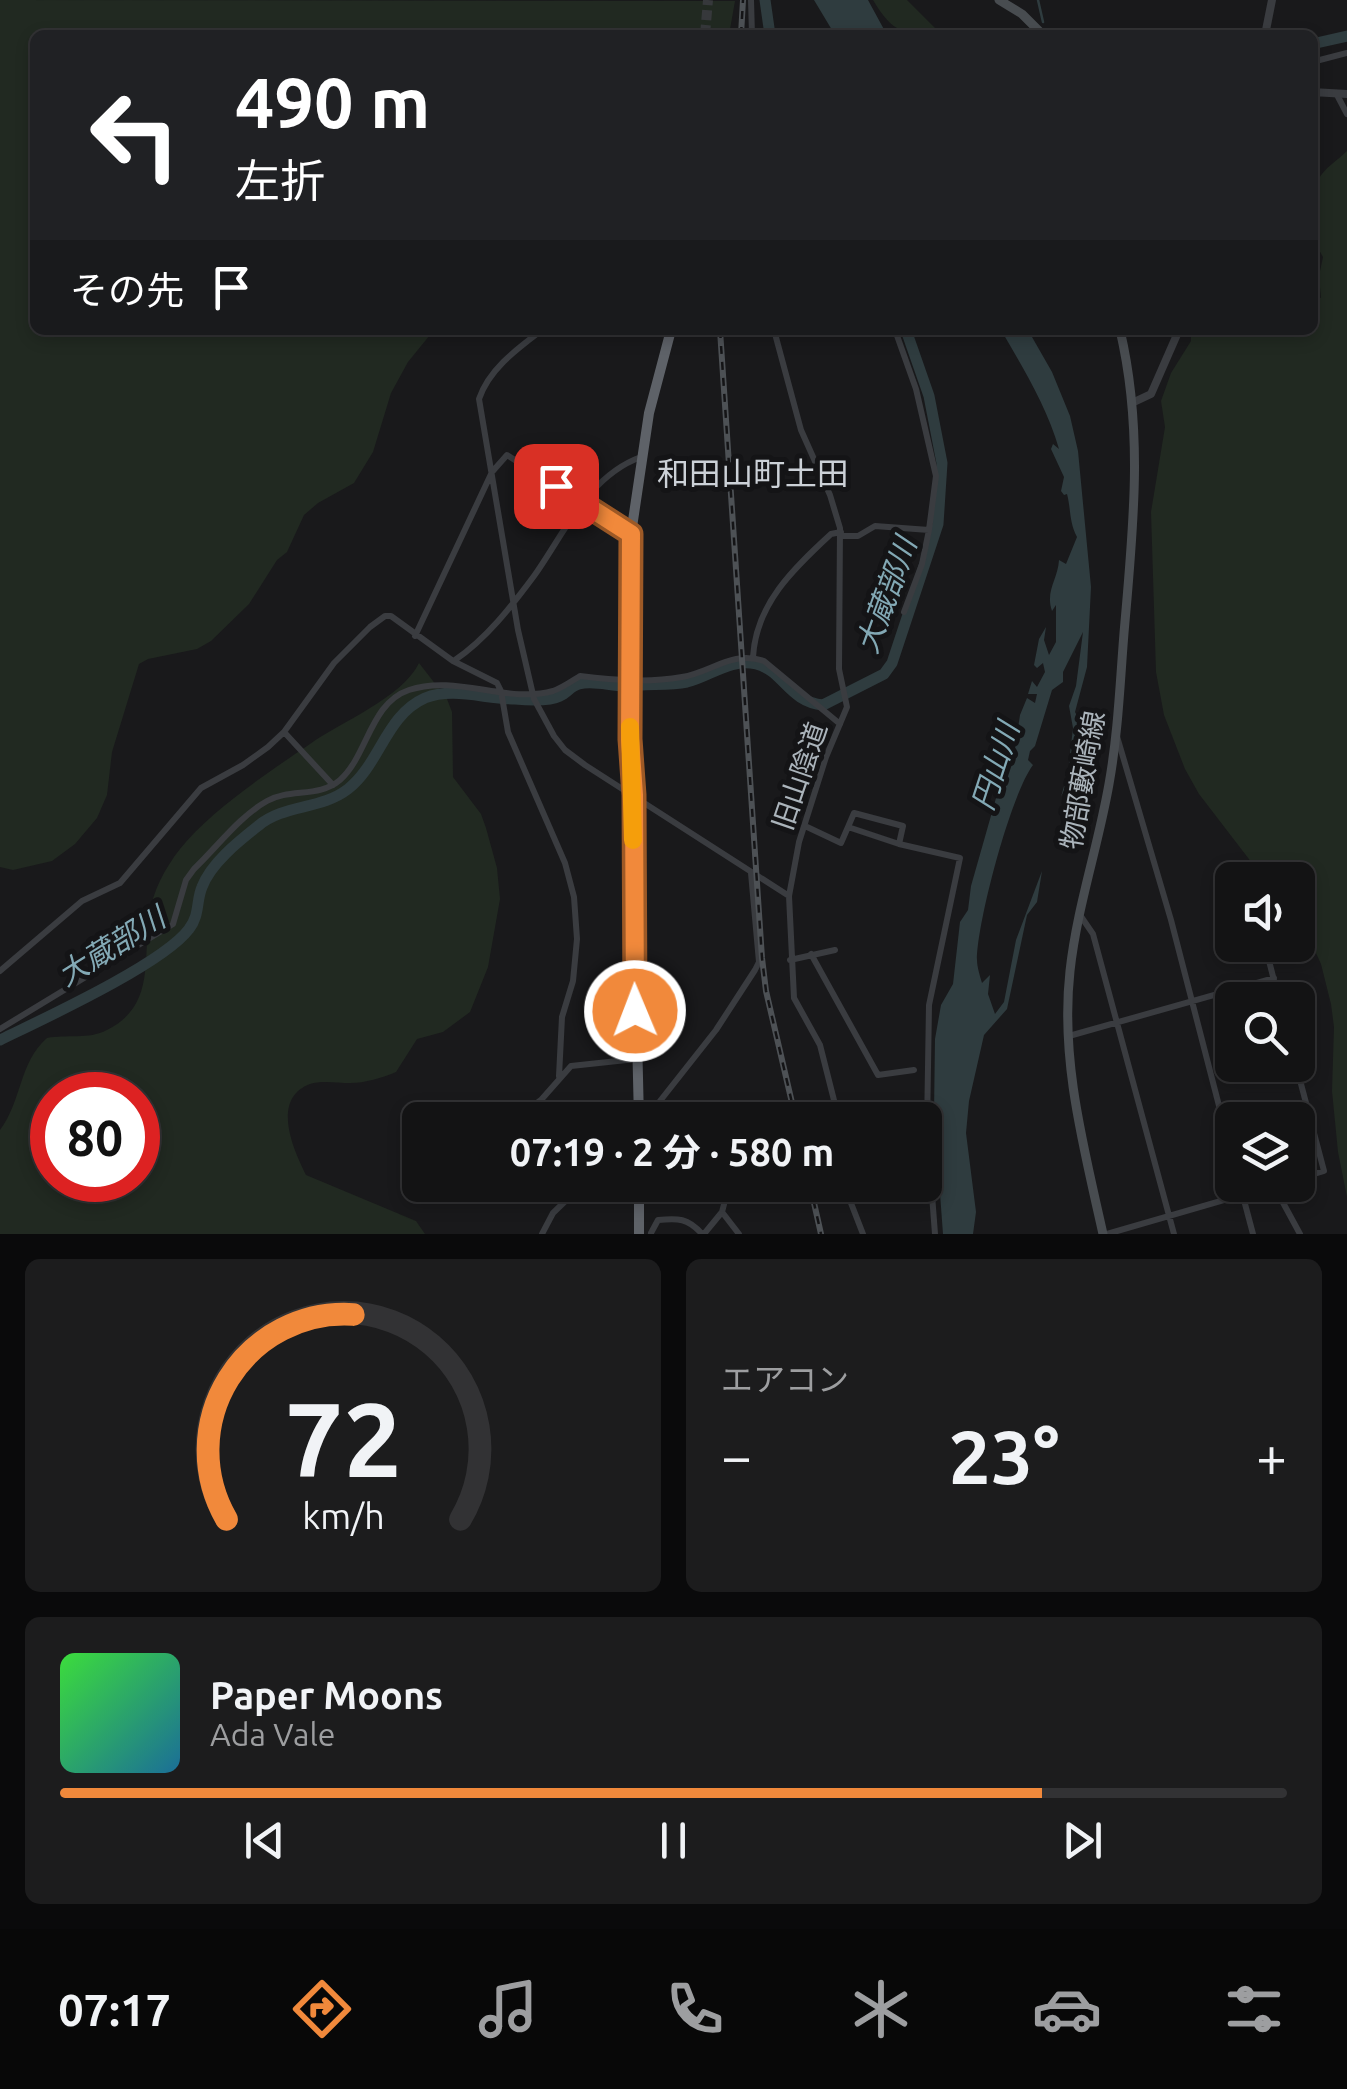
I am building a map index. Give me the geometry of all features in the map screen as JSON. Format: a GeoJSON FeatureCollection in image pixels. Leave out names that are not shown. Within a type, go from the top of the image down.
{"type":"FeatureCollection","features":[{"type":"Feature","properties":{"kind":"highway"},"geometry":{"type":"LineString","coordinates":[[640,1102],[636,1059],[631,534],[641,457],[670,335]]}},
{"type":"Feature","properties":{"kind":"highway"},"geometry":{"type":"LineString","coordinates":[[641,1202],[645,1233]]}},
{"type":"Feature","properties":{"kind":"main road"},"geometry":{"type":"LineString","coordinates":[[999,0],[1038,30]]}},
{"type":"Feature","properties":{"kind":"main road","name":"物部藪崎線"},"geometry":{"type":"LineString","coordinates":[[1105,1234],[1072,1092],[1070,974],[1079,914],[1109,784],[1137,456],[1134,402],[1121,335]]}},
{"type":"Feature","properties":{"kind":"street"},"geometry":{"type":"LineString","coordinates":[[751,0],[752,30]]}},
{"type":"Feature","properties":{"kind":"street"},"geometry":{"type":"LineString","coordinates":[[1263,30],[1272,0]]}},
{"type":"Feature","properties":{"kind":"street"},"geometry":{"type":"LineString","coordinates":[[1318,60],[1347,53]]}},
{"type":"Feature","properties":{"kind":"street"},"geometry":{"type":"LineString","coordinates":[[1318,93],[1347,94]]}},
{"type":"Feature","properties":{"kind":"street"},"geometry":{"type":"LineString","coordinates":[[1336,94],[1347,114]]}},
{"type":"Feature","properties":{"kind":"street"},"geometry":{"type":"LineString","coordinates":[[536,335],[495,370],[479,399],[512,602],[532,693],[565,750],[789,896]]}},
{"type":"Feature","properties":{"kind":"street","name":"旧山陰道"},"geometry":{"type":"LineString","coordinates":[[775,335],[801,430],[830,494],[841,534],[839,670],[847,707],[805,826],[789,896],[794,998],[820,1045],[835,1102]]}},
{"type":"Feature","properties":{"kind":"street"},"geometry":{"type":"LineString","coordinates":[[897,335],[916,389],[936,476],[922,564],[904,612]]}},
{"type":"Feature","properties":{"kind":"street"},"geometry":{"type":"LineString","coordinates":[[1134,402],[1151,394],[1177,335]]}},
{"type":"Feature","properties":{"kind":"street"},"geometry":{"type":"LineString","coordinates":[[415,636],[492,472],[507,456],[631,534]]}},
{"type":"Feature","properties":{"kind":"street"},"geometry":{"type":"LineString","coordinates":[[454,661],[477,646],[533,577],[581,502],[615,472],[641,457]]}},
{"type":"Feature","properties":{"kind":"street"},"geometry":{"type":"LineString","coordinates":[[752,657],[761,615],[782,584],[831,534],[858,536],[875,526],[929,530]]}},
{"type":"Feature","properties":{"kind":"street"},"geometry":{"type":"LineString","coordinates":[[0,971],[82,901],[120,884],[201,788],[257,756],[284,732],[334,664],[370,627],[391,616],[454,661],[497,683],[508,732],[566,864],[574,896],[575,966],[562,1017],[560,1076]]}},
{"type":"Feature","properties":{"kind":"street"},"geometry":{"type":"LineString","coordinates":[[0,1029],[174,924],[186,880],[253,812],[276,797],[333,785],[348,771],[378,718],[410,689],[555,691],[580,676],[630,681],[680,678],[723,660],[752,657],[764,661],[840,724]]}},
{"type":"Feature","properties":{"kind":"street"},"geometry":{"type":"LineString","coordinates":[[1115,731],[1218,1102]]}},
{"type":"Feature","properties":{"kind":"street"},"geometry":{"type":"LineString","coordinates":[[284,732],[333,785]]}},
{"type":"Feature","properties":{"kind":"street"},"geometry":{"type":"LineString","coordinates":[[805,826],[841,843],[854,814],[903,826],[899,844]]}},
{"type":"Feature","properties":{"kind":"street"},"geometry":{"type":"LineString","coordinates":[[848,827],[960,858],[929,1005],[927,1129],[935,1234]]}},
{"type":"Feature","properties":{"kind":"street"},"geometry":{"type":"LineString","coordinates":[[657,1102],[716,1030],[755,970],[758,962],[751,872]]}},
{"type":"Feature","properties":{"kind":"street"},"geometry":{"type":"LineString","coordinates":[[1079,914],[1093,934],[1174,1234]]}},
{"type":"Feature","properties":{"kind":"street"},"geometry":{"type":"LineString","coordinates":[[790,960],[835,950]]}},
{"type":"Feature","properties":{"kind":"street"},"geometry":{"type":"LineString","coordinates":[[810,954],[878,1074],[914,1070]]}},
{"type":"Feature","properties":{"kind":"street"},"geometry":{"type":"LineString","coordinates":[[1270,962],[1275,982]]}},
{"type":"Feature","properties":{"kind":"street"},"geometry":{"type":"LineString","coordinates":[[1070,1036],[1274,978]]}},
{"type":"Feature","properties":{"kind":"street"},"geometry":{"type":"LineString","coordinates":[[537,1102],[571,1066],[636,1059]]}},
{"type":"Feature","properties":{"kind":"street"},"geometry":{"type":"LineString","coordinates":[[1315,1137],[1324,1171],[1315,1174]]}},
{"type":"Feature","properties":{"kind":"street"},"geometry":{"type":"LineString","coordinates":[[542,1234],[553,1213],[564,1202]]}},
{"type":"Feature","properties":{"kind":"street"},"geometry":{"type":"LineString","coordinates":[[645,1233],[658,1220],[681,1218],[703,1234],[722,1212],[725,1202]]}},
{"type":"Feature","properties":{"kind":"street"},"geometry":{"type":"LineString","coordinates":[[851,1202],[863,1234]]}},
{"type":"Feature","properties":{"kind":"street"},"geometry":{"type":"LineString","coordinates":[[1105,1234],[1218,1202]]}},
{"type":"Feature","properties":{"kind":"street"},"geometry":{"type":"LineString","coordinates":[[1245,1202],[1253,1234]]}},
{"type":"Feature","properties":{"kind":"street"},"geometry":{"type":"LineString","coordinates":[[1284,1202],[1300,1234]]}},
{"type":"Feature","properties":{"kind":"street"},"geometry":{"type":"LineString","coordinates":[[722,1212],[739,1234]]}},
{"type":"Feature","properties":{"kind":"shaded area"},"geometry":{"type":"Polygon","coordinates":[[[0,0],[735,1],[730,30],[30,30],[30,335],[430,335],[408,362],[391,393],[373,452],[354,483],[304,515],[287,552],[277,560],[249,604],[211,641],[197,649],[139,664],[112,752],[107,795],[97,818],[75,844],[52,861],[13,870],[0,867],[0,0]]]}},
{"type":"Feature","properties":{"kind":"shaded area"},"geometry":{"type":"Polygon","coordinates":[[[814,0],[868,0],[884,30],[832,30],[814,0]]]}},
{"type":"Feature","properties":{"kind":"shaded area"},"geometry":{"type":"Polygon","coordinates":[[[873,0],[907,0],[937,30],[901,30],[887,20],[873,0]]]}},
{"type":"Feature","properties":{"kind":"shaded area"},"geometry":{"type":"Polygon","coordinates":[[[1347,151],[1347,1197],[1332,1091],[1334,1027],[1315,951],[1315,862],[1251,862],[1199,794],[1185,769],[1164,715],[1156,672],[1151,512],[1165,427],[1161,401],[1191,335],[1318,335],[1323,257],[1318,246],[1321,175],[1347,151]]]}},
{"type":"Feature","properties":{"kind":"shaded area"},"geometry":{"type":"Polygon","coordinates":[[[1004,335],[1031,335],[1070,416],[1078,451],[1091,587],[1087,667],[1075,712],[1078,718],[1070,775],[1061,797],[1073,728],[1069,706],[1076,686],[1083,632],[1063,672],[1063,682],[1052,690],[1035,746],[1030,751],[1028,760],[1033,765],[1015,802],[989,889],[977,960],[982,983],[990,975],[988,994],[995,1014],[1004,1002],[1016,940],[1042,871],[1037,902],[1027,915],[1007,1009],[984,1035],[969,1101],[966,1133],[976,1212],[973,1234],[943,1234],[942,1102],[934,1102],[935,1039],[941,1005],[953,984],[960,922],[968,910],[1000,784],[1015,748],[1020,715],[1027,698],[1035,703],[1037,694],[1028,694],[1032,681],[1037,687],[1045,672],[1043,663],[1037,668],[1034,665],[1039,639],[1046,627],[1044,640],[1049,655],[1056,642],[1056,605],[1052,611],[1050,597],[1059,560],[1066,564],[1077,537],[1067,494],[1061,491],[1064,477],[1051,449],[1053,444],[1059,449],[1048,418],[1004,335]]]}},
{"type":"Feature","properties":{"kind":"shaded area"},"geometry":{"type":"Polygon","coordinates":[[[419,663],[447,699],[452,712],[453,777],[481,814],[497,868],[500,899],[488,967],[470,1012],[443,1032],[417,1039],[396,1072],[362,1082],[310,1084],[291,1101],[288,1126],[306,1175],[416,1221],[425,1234],[0,1234],[0,1130],[31,1058],[47,1038],[100,1033],[133,1008],[144,981],[153,898],[174,856],[207,820],[241,792],[400,687],[419,663]]]}},
{"type":"Feature","properties":{"kind":"waterway","name":"大蔵部川"},"geometry":{"type":"LineString","coordinates":[[765,0],[769,30]]}},
{"type":"Feature","properties":{"kind":"waterway"},"geometry":{"type":"LineString","coordinates":[[1038,0],[1043,22]]}},
{"type":"Feature","properties":{"kind":"waterway"},"geometry":{"type":"LineString","coordinates":[[1318,43],[1347,36]]}},
{"type":"Feature","properties":{"kind":"waterway","name":"大蔵部川"},"geometry":{"type":"LineString","coordinates":[[639,685],[687,682],[729,665],[747,663],[765,667],[802,698],[823,705],[884,674],[892,663],[938,524],[942,463],[929,396],[908,335]]}},
{"type":"Feature","properties":{"kind":"waterway","name":"大蔵部川"},"geometry":{"type":"LineString","coordinates":[[0,1040],[101,990],[175,943],[192,924],[206,878],[226,853],[268,819],[326,801],[348,789],[368,767],[401,716],[425,698],[458,693],[544,699],[560,696],[584,683],[624,686]]}},
{"type":"Feature","properties":{"kind":"tunnel"},"geometry":{"type":"LineString","coordinates":[[705,30],[708,0]]}},
{"type":"Feature","properties":{"kind":"railway"},"geometry":{"type":"LineString","coordinates":[[741,30],[743,0]]}},
{"type":"Feature","properties":{"kind":"railway"},"geometry":{"type":"LineString","coordinates":[[720,335],[762,958],[792,1102]]}},
{"type":"Feature","properties":{"kind":"railway"},"geometry":{"type":"LineString","coordinates":[[814,1202],[821,1234]]}},
{"type":"Feature","properties":{"kind":"slow traffic"},"geometry":{"type":"LineString","coordinates":[[630,727],[633,840]]}},
{"type":"Feature","properties":{"kind":"district","name":"和田山町土田"},"geometry":{"type":"Point","coordinates":[753,473]}},
{"type":"Feature","properties":{"kind":"route"},"geometry":{"type":"LineString","coordinates":[[556,486],[631,534],[635,1011]]}},
{"type":"Feature","properties":{"kind":"water label","name":"円山川"},"geometry":{"type":"Point","coordinates":[995,766]}}]}
